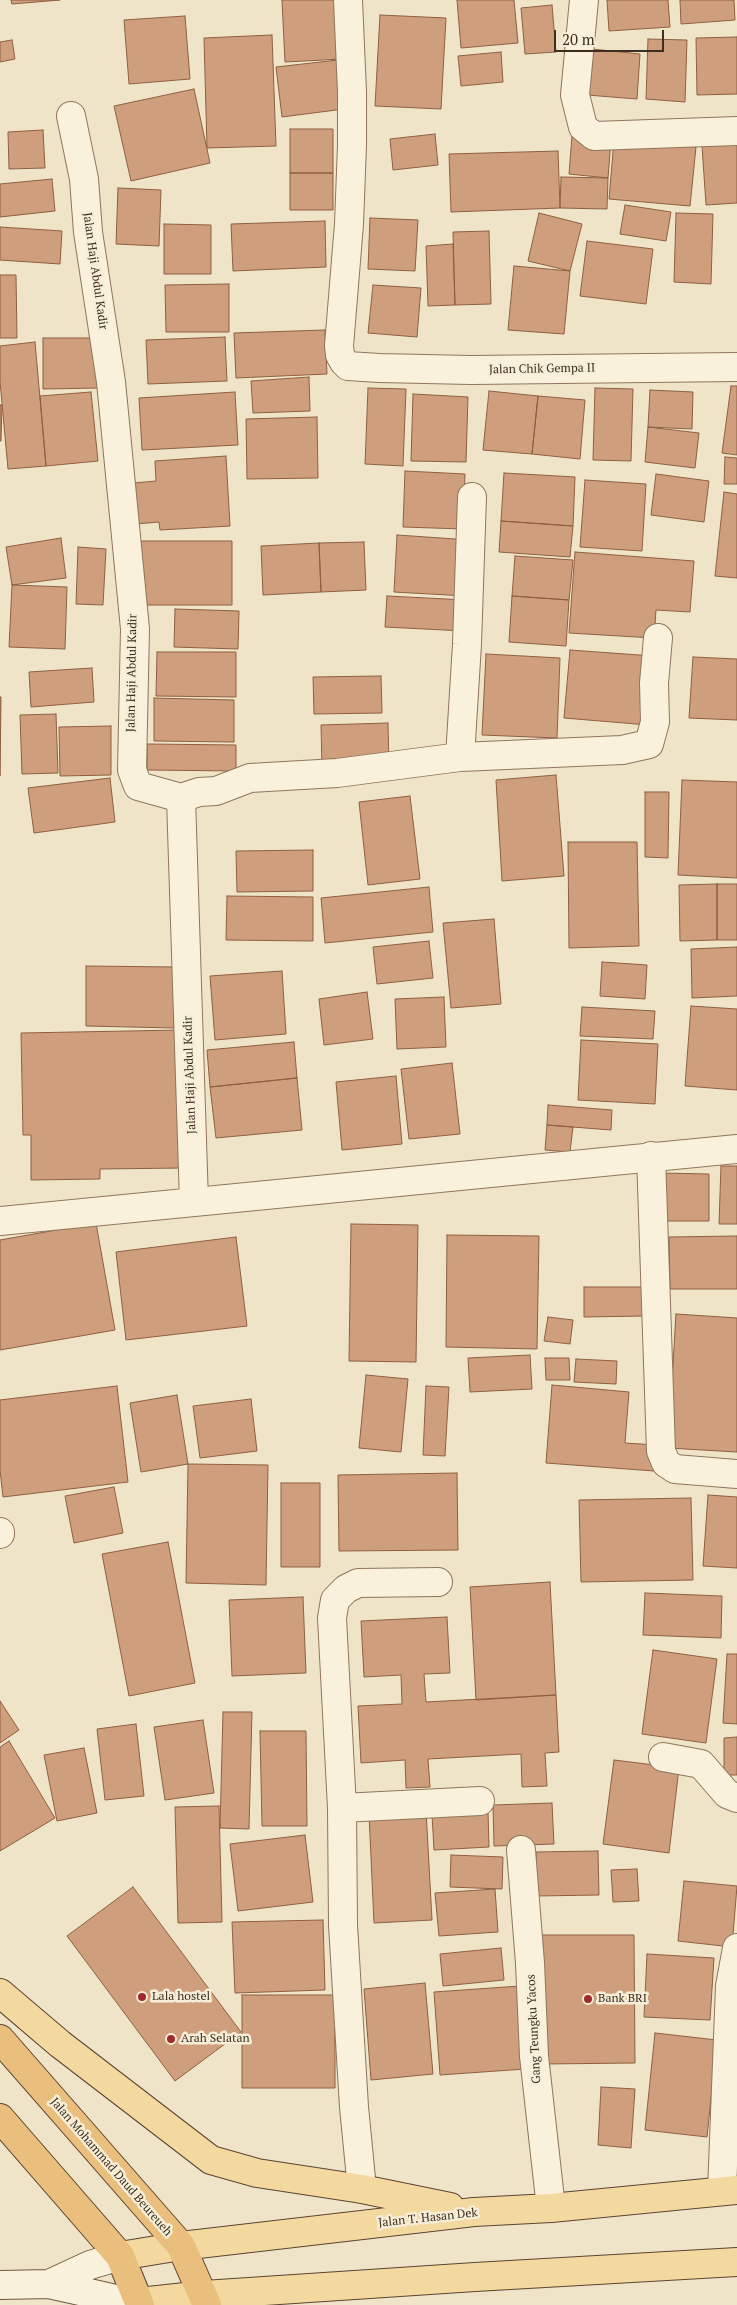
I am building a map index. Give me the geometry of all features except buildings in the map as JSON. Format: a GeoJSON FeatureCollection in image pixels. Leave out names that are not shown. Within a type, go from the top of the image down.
{"type":"FeatureCollection","features":[{"type":"Feature","properties":{"kind":"highway","name":"Jalan Mohammad Daud Beureueh"},"geometry":{"type":"LineString","coordinates":[[0,2039],[181,2246],[205,2300]]}},
{"type":"Feature","properties":{"kind":"highway"},"geometry":{"type":"LineString","coordinates":[[0,2118],[120,2256],[139,2304]]}},
{"type":"Feature","properties":{"kind":"main road"},"geometry":{"type":"LineString","coordinates":[[0,1993],[60,2044],[211,2160],[257,2173],[362,2189],[474,2212]]}},
{"type":"Feature","properties":{"kind":"main road","name":"Jalan T. Hasan Dek"},"geometry":{"type":"LineString","coordinates":[[120,2256],[181,2246],[474,2212],[551,2208],[730,2191]]}},
{"type":"Feature","properties":{"kind":"main road"},"geometry":{"type":"LineString","coordinates":[[139,2304],[737,2262]]}},
{"type":"Feature","properties":{"kind":"street","name":"Jalan Chik Gempa II"},"geometry":{"type":"LineString","coordinates":[[348,0],[352,145],[349,224],[339,346],[340,355],[348,366],[471,370],[737,367]]}},
{"type":"Feature","properties":{"kind":"street"},"geometry":{"type":"LineString","coordinates":[[584,0],[574,95],[583,127],[594,136],[737,131]]}},
{"type":"Feature","properties":{"kind":"street","name":"Jalan Haji Abdul Kadir"},"geometry":{"type":"LineString","coordinates":[[71,116],[84,179],[88,232],[111,382],[135,629],[132,770],[138,786],[181,798],[194,1202]]}},
{"type":"Feature","properties":{"kind":"street"},"geometry":{"type":"LineString","coordinates":[[460,757],[467,644],[472,497]]}},
{"type":"Feature","properties":{"kind":"street"},"geometry":{"type":"LineString","coordinates":[[181,798],[199,792],[216,790],[250,778],[337,773],[460,757],[622,750],[649,744],[655,722],[654,683],[658,638]]}},
{"type":"Feature","properties":{"kind":"street"},"geometry":{"type":"LineString","coordinates":[[0,1222],[651,1156],[737,1150]]}},
{"type":"Feature","properties":{"kind":"street"},"geometry":{"type":"LineString","coordinates":[[651,1156],[661,1451],[666,1463],[675,1469],[737,1474]]}},
{"type":"Feature","properties":{"kind":"street"},"geometry":{"type":"LineString","coordinates":[[362,2189],[354,2107],[343,1925],[342,1808],[332,1618],[335,1600],[346,1589],[358,1583],[438,1582]]}},
{"type":"Feature","properties":{"kind":"street"},"geometry":{"type":"LineString","coordinates":[[663,1757],[701,1764],[726,1794],[737,1798]]}},
{"type":"Feature","properties":{"kind":"street"},"geometry":{"type":"LineString","coordinates":[[342,1808],[480,1801]]}},
{"type":"Feature","properties":{"kind":"street","name":"Gang Teungku Yacos"},"geometry":{"type":"LineString","coordinates":[[521,1850],[530,1963],[534,2056],[551,2208]]}},
{"type":"Feature","properties":{"kind":"street"},"geometry":{"type":"LineString","coordinates":[[730,2191],[730,1986],[737,1948]]}},
{"type":"Feature","properties":{"kind":"street"},"geometry":{"type":"LineString","coordinates":[[49,2284],[90,2265],[120,2256]]}},
{"type":"Feature","properties":{"kind":"street"},"geometry":{"type":"LineString","coordinates":[[0,2285],[49,2284],[139,2304]]}},
{"type":"Feature","properties":{"kind":"place","name":"Lala hostel"},"geometry":{"type":"Point","coordinates":[142,1997]}},
{"type":"Feature","properties":{"kind":"place","name":"Bank BRI"},"geometry":{"type":"Point","coordinates":[588,1999]}},
{"type":"Feature","properties":{"kind":"place","name":"Arah Selatan"},"geometry":{"type":"Point","coordinates":[171,2039]}}]}
